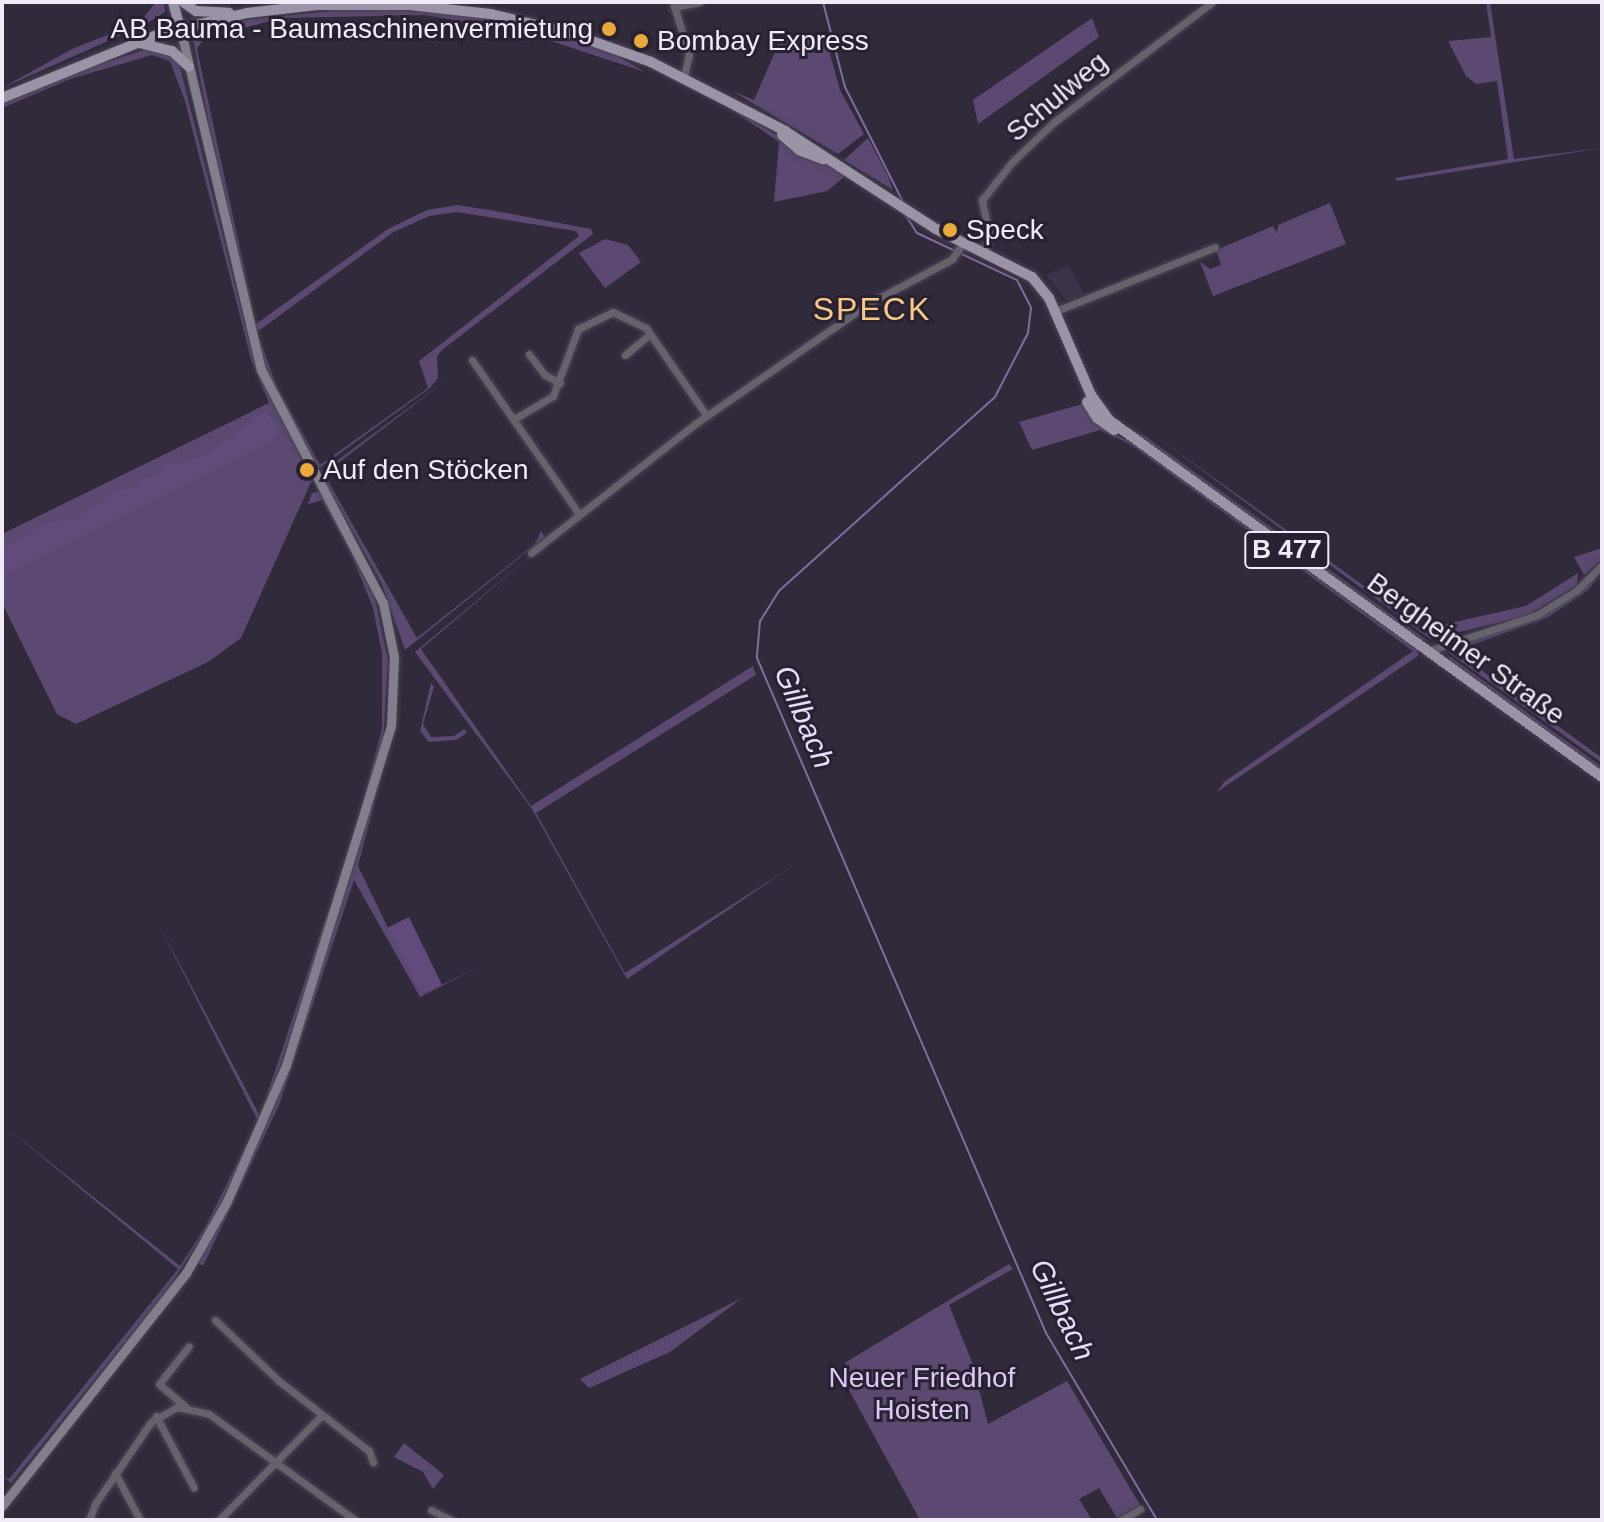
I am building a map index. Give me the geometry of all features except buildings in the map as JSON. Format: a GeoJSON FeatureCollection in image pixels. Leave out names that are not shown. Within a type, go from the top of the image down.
{"type":"FeatureCollection","features":[{"type":"Feature","properties":{"kind":"main road"},"geometry":{"type":"LineString","coordinates":[[2,1506],[186,1273],[245,1163],[286,1065],[391,726],[394,657],[383,603],[266,383],[218,198],[173,2]]}},
{"type":"Feature","properties":{"kind":"main road"},"geometry":{"type":"LineString","coordinates":[[183,2],[201,12],[247,13]]}},
{"type":"Feature","properties":{"kind":"main road","name":"B 477"},"geometry":{"type":"LineString","coordinates":[[2,98],[133,42],[247,13],[366,4],[461,10],[572,34],[684,77],[758,116],[799,150],[836,164],[908,212],[1032,277],[1056,311]]}},
{"type":"Feature","properties":{"kind":"main road"},"geometry":{"type":"LineString","coordinates":[[133,42],[164,47],[189,67]]}},
{"type":"Feature","properties":{"kind":"main road","name":"Bergheimer Straße"},"geometry":{"type":"LineString","coordinates":[[1056,311],[1099,409],[1142,445],[1602,777]]}},
{"type":"Feature","properties":{"kind":"street"},"geometry":{"type":"LineString","coordinates":[[684,77],[689,55],[674,4],[700,2]]}},
{"type":"Feature","properties":{"kind":"street","name":"Schulweg"},"geometry":{"type":"LineString","coordinates":[[984,253],[989,234],[982,200],[1012,162],[1054,122],[1212,2]]}},
{"type":"Feature","properties":{"kind":"street"},"geometry":{"type":"LineString","coordinates":[[531,553],[707,416],[866,305],[956,256],[963,243]]}},
{"type":"Feature","properties":{"kind":"street"},"geometry":{"type":"LineString","coordinates":[[1056,311],[1215,247]]}},
{"type":"Feature","properties":{"kind":"street"},"geometry":{"type":"LineString","coordinates":[[514,419],[543,405],[560,383],[574,336],[594,317],[609,312],[626,314],[650,334],[707,416]]}},
{"type":"Feature","properties":{"kind":"street"},"geometry":{"type":"LineString","coordinates":[[625,355],[650,334]]}},
{"type":"Feature","properties":{"kind":"street"},"geometry":{"type":"LineString","coordinates":[[529,354],[545,375],[560,383]]}},
{"type":"Feature","properties":{"kind":"street"},"geometry":{"type":"LineString","coordinates":[[472,360],[579,514]]}},
{"type":"Feature","properties":{"kind":"street"},"geometry":{"type":"LineString","coordinates":[[1428,651],[1537,615],[1577,590],[1602,565]]}},
{"type":"Feature","properties":{"kind":"street"},"geometry":{"type":"LineString","coordinates":[[215,1320],[322,1415],[369,1451],[373,1462]]}},
{"type":"Feature","properties":{"kind":"street"},"geometry":{"type":"LineString","coordinates":[[189,1346],[159,1384],[186,1407],[209,1414],[276,1466],[355,1520]]}},
{"type":"Feature","properties":{"kind":"street"},"geometry":{"type":"LineString","coordinates":[[89,1520],[115,1473],[156,1416],[186,1407]]}},
{"type":"Feature","properties":{"kind":"street"},"geometry":{"type":"LineString","coordinates":[[219,1520],[276,1466],[322,1415]]}},
{"type":"Feature","properties":{"kind":"street"},"geometry":{"type":"LineString","coordinates":[[156,1416],[194,1488]]}},
{"type":"Feature","properties":{"kind":"street"},"geometry":{"type":"LineString","coordinates":[[115,1473],[140,1520]]}},
{"type":"Feature","properties":{"kind":"street"},"geometry":{"type":"LineString","coordinates":[[1121,1520],[1140,1509]]}},
{"type":"Feature","properties":{"kind":"street"},"geometry":{"type":"LineString","coordinates":[[431,1510],[451,1520]]}},
{"type":"Feature","properties":{"kind":"shaded area"},"geometry":{"type":"Polygon","coordinates":[[[1069,265],[1084,294],[1067,301],[1046,275],[1069,265]]]}},
{"type":"Feature","properties":{"kind":"shaded area"},"geometry":{"type":"Polygon","coordinates":[[[266,411],[278,427],[272,441],[2,576],[2,549],[48,523],[74,519],[120,490],[132,489],[145,477],[158,477],[165,466],[204,457],[266,411]]]}},
{"type":"Feature","properties":{"kind":"shaded area"},"geometry":{"type":"Polygon","coordinates":[[[409,917],[442,985],[425,993],[417,988],[387,928],[409,917]]]}},
{"type":"Feature","properties":{"kind":"green space"},"geometry":{"type":"Polygon","coordinates":[[[156,2],[164,2],[165,12],[144,25],[2,88],[72,49],[140,22],[156,2]]]}},
{"type":"Feature","properties":{"kind":"green space"},"geometry":{"type":"Polygon","coordinates":[[[1486,2],[1490,2],[1514,159],[1602,148],[1397,181],[1395,178],[1508,159],[1497,81],[1476,84],[1466,76],[1448,41],[1491,37],[1486,2]]]}},
{"type":"Feature","properties":{"kind":"green space"},"geometry":{"type":"Polygon","coordinates":[[[365,8],[474,16],[555,33],[616,55],[645,72],[524,32],[425,15],[282,18],[204,38],[197,49],[256,324],[388,229],[427,210],[457,205],[591,229],[593,234],[442,350],[437,356],[438,378],[430,388],[318,469],[267,378],[221,190],[193,40],[211,27],[252,19],[365,8]],[[457,212],[429,216],[392,233],[257,332],[276,385],[320,465],[428,388],[419,361],[579,236],[576,231],[457,212]]]}},
{"type":"Feature","properties":{"kind":"green space"},"geometry":{"type":"Polygon","coordinates":[[[1092,18],[1099,37],[978,124],[973,100],[1092,18]]]}},
{"type":"Feature","properties":{"kind":"green space"},"geometry":{"type":"Polygon","coordinates":[[[782,36],[825,36],[840,90],[864,134],[838,154],[732,91],[754,100],[782,36]]]}},
{"type":"Feature","properties":{"kind":"green space"},"geometry":{"type":"Polygon","coordinates":[[[144,50],[164,50],[179,63],[255,363],[312,480],[241,638],[208,662],[76,724],[57,714],[2,603],[2,534],[269,403],[251,359],[185,101],[170,61],[152,55],[70,79],[2,108],[2,103],[51,80],[144,50]]]}},
{"type":"Feature","properties":{"kind":"green space"},"geometry":{"type":"Polygon","coordinates":[[[711,96],[844,177],[827,191],[774,202],[779,142],[711,96]]]}},
{"type":"Feature","properties":{"kind":"green space"},"geometry":{"type":"Polygon","coordinates":[[[868,138],[888,176],[893,190],[844,160],[868,138]]]}},
{"type":"Feature","properties":{"kind":"green space"},"geometry":{"type":"Polygon","coordinates":[[[1330,203],[1346,244],[1213,296],[1200,262],[1210,269],[1221,265],[1216,250],[1273,226],[1277,233],[1278,225],[1330,203]]]}},
{"type":"Feature","properties":{"kind":"green space"},"geometry":{"type":"Polygon","coordinates":[[[605,239],[628,245],[641,262],[605,288],[579,253],[605,239]]]}},
{"type":"Feature","properties":{"kind":"green space"},"geometry":{"type":"Polygon","coordinates":[[[449,378],[324,474],[417,638],[535,544],[541,531],[545,537],[405,650],[382,584],[322,477],[326,469],[449,378]]]}},
{"type":"Feature","properties":{"kind":"green space"},"geometry":{"type":"Polygon","coordinates":[[[1086,403],[1112,433],[1129,441],[1417,648],[1418,656],[1217,792],[1224,782],[1413,651],[1130,444],[1100,430],[1032,450],[1019,422],[1086,403]]]}},
{"type":"Feature","properties":{"kind":"green space"},"geometry":{"type":"Polygon","coordinates":[[[1118,422],[1146,437],[1426,640],[1421,640],[1118,422]]]}},
{"type":"Feature","properties":{"kind":"green space"},"geometry":{"type":"Polygon","coordinates":[[[1157,437],[1424,629],[1526,606],[1578,573],[1577,585],[1526,616],[1430,639],[1157,437]]]}},
{"type":"Feature","properties":{"kind":"green space"},"geometry":{"type":"Polygon","coordinates":[[[322,491],[375,599],[388,661],[383,744],[345,871],[269,1100],[214,1217],[167,1290],[11,1483],[2,1475],[9,1479],[178,1269],[2,1124],[180,1266],[205,1228],[258,1121],[156,919],[260,1116],[357,825],[382,729],[382,653],[373,608],[350,551],[322,500],[308,504],[312,493],[322,491]]]}},
{"type":"Feature","properties":{"kind":"green space"},"geometry":{"type":"Polygon","coordinates":[[[1602,548],[1602,559],[1584,575],[1574,557],[1602,548]]]}},
{"type":"Feature","properties":{"kind":"green space"},"geometry":{"type":"Polygon","coordinates":[[[539,549],[421,649],[531,806],[753,666],[756,675],[536,813],[625,973],[791,867],[627,979],[532,809],[415,652],[539,549]]]}},
{"type":"Feature","properties":{"kind":"green space"},"geometry":{"type":"Polygon","coordinates":[[[1602,570],[1589,589],[1548,617],[1455,651],[1602,758],[1602,763],[1448,652],[1461,643],[1547,614],[1602,570]]]}},
{"type":"Feature","properties":{"kind":"green space"},"geometry":{"type":"Polygon","coordinates":[[[1449,656],[1602,767],[1602,775],[1451,663],[1449,656]]]}},
{"type":"Feature","properties":{"kind":"green space"},"geometry":{"type":"Polygon","coordinates":[[[431,683],[434,687],[423,724],[431,737],[454,736],[464,729],[467,733],[456,740],[429,742],[420,731],[431,683]]]}},
{"type":"Feature","properties":{"kind":"green space"},"geometry":{"type":"Polygon","coordinates":[[[383,769],[358,866],[417,988],[425,993],[485,964],[420,997],[354,880],[279,1105],[203,1266],[197,1262],[276,1104],[383,769]]]}},
{"type":"Feature","properties":{"kind":"green space","name":"Neuer Friedhof Hoisten"},"geometry":{"type":"Polygon","coordinates":[[[1009,1264],[1013,1269],[949,1305],[972,1362],[988,1424],[1067,1381],[1140,1505],[1117,1518],[1099,1488],[1079,1499],[1092,1520],[920,1520],[843,1379],[846,1362],[1009,1264]]]}},
{"type":"Feature","properties":{"kind":"green space"},"geometry":{"type":"Polygon","coordinates":[[[742,1298],[670,1352],[589,1388],[580,1379],[742,1298]]]}},
{"type":"Feature","properties":{"kind":"green space"},"geometry":{"type":"Polygon","coordinates":[[[404,1443],[444,1475],[433,1489],[423,1472],[394,1457],[404,1443]]]}},
{"type":"Feature","properties":{"kind":"waterway","name":"Gillbach"},"geometry":{"type":"LineString","coordinates":[[823,2],[845,87],[902,200]]}},
{"type":"Feature","properties":{"kind":"waterway","name":"Gillbach"},"geometry":{"type":"LineString","coordinates":[[905,214],[917,233],[1017,280],[1031,308],[1028,333],[995,397],[779,591],[760,621],[757,658],[1046,1333],[1157,1520]]}},
{"type":"Feature","properties":{"kind":"place","name":"AB Bauma - Baumaschinenvermietung"},"geometry":{"type":"Point","coordinates":[609,29]}},
{"type":"Feature","properties":{"kind":"place","name":"Bombay Express"},"geometry":{"type":"Point","coordinates":[641,41]}},
{"type":"Feature","properties":{"kind":"place","name":"Speck"},"geometry":{"type":"Point","coordinates":[950,230]}},
{"type":"Feature","properties":{"kind":"place","name":"Auf den Stöcken"},"geometry":{"type":"Point","coordinates":[307,470]}},
{"type":"Feature","properties":{"kind":"district","name":"SPECK"},"geometry":{"type":"Point","coordinates":[872,309]}}]}
